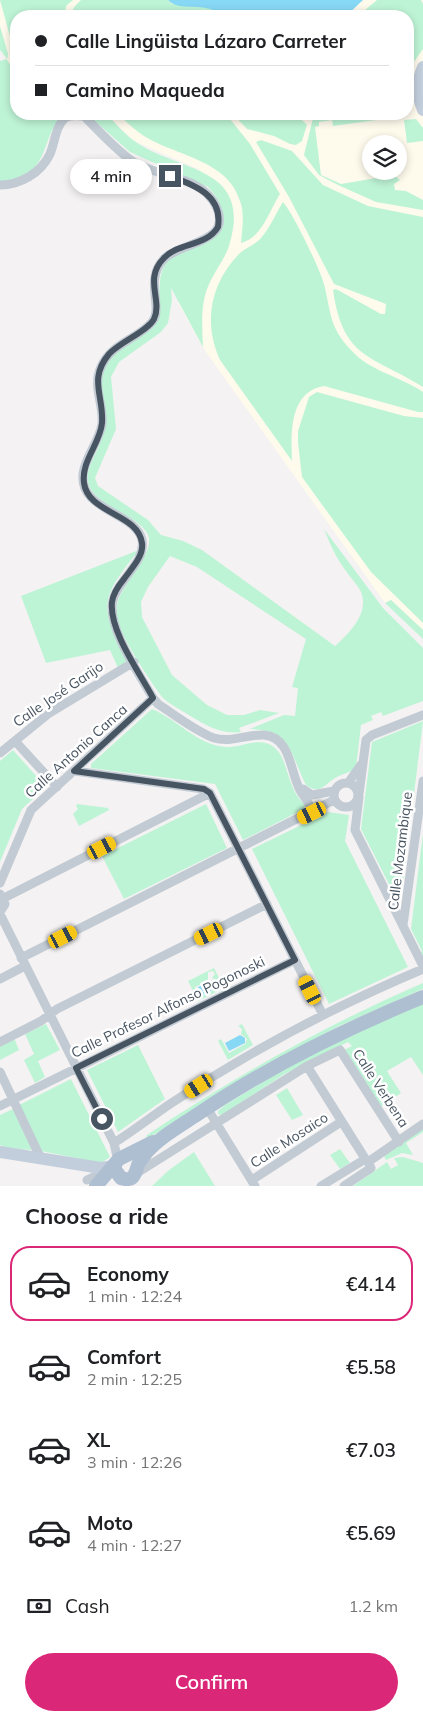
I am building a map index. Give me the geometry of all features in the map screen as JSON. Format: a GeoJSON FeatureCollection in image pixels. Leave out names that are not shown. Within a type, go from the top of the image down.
{"type":"FeatureCollection","features":[{"type":"Feature","properties":{"kind":"main road"},"geometry":{"type":"LineString","coordinates":[[105,1186],[165,1136],[207,1108],[299,1054],[423,996]]}},
{"type":"Feature","properties":{"kind":"main road"},"geometry":{"type":"LineString","coordinates":[[90,1184],[127,1167]]}},
{"type":"Feature","properties":{"kind":"street"},"geometry":{"type":"LineString","coordinates":[[421,72],[418,95],[423,110]]}},
{"type":"Feature","properties":{"kind":"street"},"geometry":{"type":"LineString","coordinates":[[0,185],[12,185],[39,169],[50,155],[59,126],[64,120]]}},
{"type":"Feature","properties":{"kind":"street"},"geometry":{"type":"LineString","coordinates":[[88,120],[134,162],[201,188],[217,209],[219,218],[214,233],[206,240],[176,250],[164,258],[157,267],[154,276],[156,313],[153,321],[109,354],[101,367],[97,380],[102,422],[99,436],[86,463],[83,475],[84,486],[94,501],[131,525],[141,537],[143,547],[139,559],[119,586],[112,601],[112,617],[117,632],[158,704],[214,738],[230,740],[263,735],[272,737],[281,743],[288,754],[296,782],[306,797],[312,813]]}},
{"type":"Feature","properties":{"kind":"street","name":"Calle José Garijo"},"geometry":{"type":"LineString","coordinates":[[0,753],[48,714],[134,662]]}},
{"type":"Feature","properties":{"kind":"street","name":"Calle Antonio Canca"},"geometry":{"type":"LineString","coordinates":[[0,883],[28,814],[153,698]]}},
{"type":"Feature","properties":{"kind":"street"},"geometry":{"type":"LineString","coordinates":[[114,1143],[226,1069],[323,1015],[379,987],[423,968],[355,830],[355,817],[366,740],[372,734],[423,715]]}},
{"type":"Feature","properties":{"kind":"street"},"geometry":{"type":"LineString","coordinates":[[15,740],[57,787]]}},
{"type":"Feature","properties":{"kind":"street"},"geometry":{"type":"LineString","coordinates":[[348,783],[363,762]]}},
{"type":"Feature","properties":{"kind":"street"},"geometry":{"type":"LineString","coordinates":[[74,771],[204,789],[210,793],[323,1015]]}},
{"type":"Feature","properties":{"kind":"street","name":"Calle Mozambique"},"geometry":{"type":"LineString","coordinates":[[403,925],[423,781]]}},
{"type":"Feature","properties":{"kind":"street"},"geometry":{"type":"LineString","coordinates":[[296,782],[312,795],[334,796]]}},
{"type":"Feature","properties":{"kind":"street"},"geometry":{"type":"LineString","coordinates":[[0,979],[23,962],[312,813],[334,796],[341,783],[348,783],[356,787],[359,796]]}},
{"type":"Feature","properties":{"kind":"street"},"geometry":{"type":"LineString","coordinates":[[127,1167],[49,1015],[0,913],[5,904],[2,896],[210,793]]}},
{"type":"Feature","properties":{"kind":"street"},"geometry":{"type":"LineString","coordinates":[[306,797],[320,800],[334,796]]}},
{"type":"Feature","properties":{"kind":"street"},"geometry":{"type":"LineString","coordinates":[[334,796],[342,807],[350,806],[359,796]]}},
{"type":"Feature","properties":{"kind":"street"},"geometry":{"type":"LineString","coordinates":[[350,806],[355,817]]}},
{"type":"Feature","properties":{"kind":"street"},"geometry":{"type":"LineString","coordinates":[[0,1042],[267,904]]}},
{"type":"Feature","properties":{"kind":"street","name":"Calle Profesor Alfonso Pogonoski"},"geometry":{"type":"LineString","coordinates":[[0,1106],[295,960]]}},
{"type":"Feature","properties":{"kind":"street","name":"Calle Verbena"},"geometry":{"type":"LineString","coordinates":[[307,1066],[340,1050],[399,1142]]}},
{"type":"Feature","properties":{"kind":"street"},"geometry":{"type":"LineString","coordinates":[[0,1152],[101,1168],[127,1167],[217,1122],[307,1066],[371,1168],[344,1186]]}},
{"type":"Feature","properties":{"kind":"street"},"geometry":{"type":"LineString","coordinates":[[0,1072],[41,1159]]}},
{"type":"Feature","properties":{"kind":"street"},"geometry":{"type":"LineString","coordinates":[[207,1108],[254,1183]]}},
{"type":"Feature","properties":{"kind":"street","name":"Calle Mosaico"},"geometry":{"type":"LineString","coordinates":[[254,1183],[341,1122]]}},
{"type":"Feature","properties":{"kind":"street"},"geometry":{"type":"LineString","coordinates":[[321,1186],[399,1142],[423,1124]]}},
{"type":"Feature","properties":{"kind":"street"},"geometry":{"type":"LineString","coordinates":[[124,1136],[122,1141],[127,1167]]}},
{"type":"Feature","properties":{"kind":"street"},"geometry":{"type":"LineString","coordinates":[[76,1165],[84,1171],[90,1184]]}},
{"type":"Feature","properties":{"kind":"shaded area"},"geometry":{"type":"Polygon","coordinates":[[[0,0],[423,0],[423,630],[391,600],[385,603],[206,352],[178,303],[235,222],[198,169],[134,141],[112,120],[414,120],[414,10],[10,10],[10,65],[0,50],[0,0]]]}},
{"type":"Feature","properties":{"kind":"green space"},"geometry":{"type":"Polygon","coordinates":[[[0,0],[73,0],[66,6],[66,10],[10,10],[10,36],[0,0]]]}},
{"type":"Feature","properties":{"kind":"green space"},"geometry":{"type":"Polygon","coordinates":[[[81,0],[168,0],[172,4],[200,4],[218,10],[73,10],[81,0]]]}},
{"type":"Feature","properties":{"kind":"green space"},"geometry":{"type":"Polygon","coordinates":[[[377,0],[421,0],[423,4],[423,49],[414,62],[414,10],[365,10],[377,0]]]}},
{"type":"Feature","properties":{"kind":"green space"},"geometry":{"type":"Polygon","coordinates":[[[0,26],[8,54],[7,60],[10,65],[10,120],[58,120],[37,165],[29,173],[0,182],[0,61],[7,59],[0,50],[0,26]]]}},
{"type":"Feature","properties":{"kind":"green space"},"geometry":{"type":"Polygon","coordinates":[[[416,119],[423,128],[423,141],[407,143],[404,120],[416,119]]]}},
{"type":"Feature","properties":{"kind":"green space"},"geometry":{"type":"Polygon","coordinates":[[[94,120],[112,120],[133,140],[151,151],[207,175],[221,185],[231,199],[234,219],[229,246],[207,288],[205,296],[202,312],[203,347],[171,288],[172,300],[168,323],[161,332],[119,362],[111,377],[116,429],[95,478],[98,486],[148,520],[161,535],[183,541],[202,550],[335,646],[347,635],[357,621],[361,614],[363,598],[360,590],[336,556],[324,529],[383,608],[423,648],[423,701],[383,716],[381,712],[371,716],[373,720],[361,725],[356,768],[337,777],[319,789],[306,785],[288,746],[282,739],[264,730],[250,729],[284,715],[295,716],[298,688],[292,687],[306,639],[197,567],[170,556],[148,587],[141,602],[142,617],[172,675],[207,705],[227,715],[244,715],[260,710],[279,713],[239,728],[241,732],[225,732],[203,723],[163,698],[137,660],[117,620],[116,609],[120,597],[147,551],[149,542],[144,528],[130,517],[105,503],[92,491],[88,484],[88,470],[100,444],[104,429],[105,417],[101,379],[110,360],[120,350],[138,338],[147,327],[158,299],[163,267],[166,263],[173,256],[212,239],[219,233],[223,225],[220,205],[208,187],[130,152],[94,120]]]}},
{"type":"Feature","properties":{"kind":"green space"},"geometry":{"type":"Polygon","coordinates":[[[124,120],[231,120],[250,144],[280,194],[260,230],[254,236],[241,243],[242,206],[234,187],[224,176],[200,161],[157,143],[124,120]]]}},
{"type":"Feature","properties":{"kind":"green space"},"geometry":{"type":"Polygon","coordinates":[[[239,120],[302,120],[307,125],[302,141],[296,145],[274,136],[247,129],[239,120]]]}},
{"type":"Feature","properties":{"kind":"green space"},"geometry":{"type":"Polygon","coordinates":[[[313,120],[332,120],[319,122],[319,126],[315,127],[321,175],[341,184],[365,180],[400,180],[394,184],[395,190],[406,191],[423,200],[423,210],[376,202],[319,175],[304,155],[313,120]]]}},
{"type":"Feature","properties":{"kind":"green space"},"geometry":{"type":"Polygon","coordinates":[[[332,120],[376,120],[333,126],[332,120]]]}},
{"type":"Feature","properties":{"kind":"green space"},"geometry":{"type":"Polygon","coordinates":[[[261,140],[292,151],[323,185],[368,206],[423,217],[423,387],[375,361],[352,343],[344,330],[333,290],[336,289],[381,314],[385,314],[386,304],[334,284],[289,197],[256,142],[261,140]]]}},
{"type":"Feature","properties":{"kind":"green space"},"geometry":{"type":"Polygon","coordinates":[[[283,202],[317,266],[338,334],[358,357],[423,392],[423,412],[418,412],[324,386],[313,390],[304,396],[294,415],[292,461],[220,360],[212,332],[211,318],[212,304],[221,278],[239,254],[261,238],[283,202]]]}},
{"type":"Feature","properties":{"kind":"green space"},"geometry":{"type":"Polygon","coordinates":[[[317,392],[404,416],[423,418],[423,623],[371,572],[302,477],[298,431],[309,397],[317,392]]]}},
{"type":"Feature","properties":{"kind":"green space"},"geometry":{"type":"Polygon","coordinates":[[[139,550],[116,581],[110,592],[108,603],[108,615],[112,627],[128,662],[118,668],[110,650],[46,663],[21,596],[139,550]]]}},
{"type":"Feature","properties":{"kind":"green space"},"geometry":{"type":"Polygon","coordinates":[[[391,600],[423,630],[423,639],[385,603],[391,600]]]}},
{"type":"Feature","properties":{"kind":"green space"},"geometry":{"type":"Polygon","coordinates":[[[152,709],[197,737],[216,745],[233,747],[257,742],[269,744],[280,753],[294,791],[305,805],[304,809],[243,840],[215,784],[91,768],[91,764],[152,709]]]}},
{"type":"Feature","properties":{"kind":"green space"},"geometry":{"type":"Polygon","coordinates":[[[423,721],[401,899],[397,900],[361,829],[372,742],[423,721]]]}},
{"type":"Feature","properties":{"kind":"green space"},"geometry":{"type":"Polygon","coordinates":[[[13,750],[46,787],[22,809],[0,862],[0,761],[13,750]]]}},
{"type":"Feature","properties":{"kind":"green space"},"geometry":{"type":"Polygon","coordinates":[[[77,804],[108,808],[109,810],[79,826],[73,814],[78,809],[77,804]]]}},
{"type":"Feature","properties":{"kind":"green space"},"geometry":{"type":"Polygon","coordinates":[[[206,804],[227,848],[124,899],[102,856],[206,804]]]}},
{"type":"Feature","properties":{"kind":"green space"},"geometry":{"type":"Polygon","coordinates":[[[328,812],[349,815],[345,841],[408,967],[329,1004],[252,849],[328,812]]]}},
{"type":"Feature","properties":{"kind":"green space"},"geometry":{"type":"Polygon","coordinates":[[[423,833],[423,960],[419,953],[422,951],[411,929],[423,833]]]}},
{"type":"Feature","properties":{"kind":"green space"},"geometry":{"type":"Polygon","coordinates":[[[214,968],[224,988],[198,1001],[188,981],[214,968]],[[213,971],[208,972],[208,981],[195,987],[201,997],[219,987],[219,982],[212,978],[215,974],[213,971]]]}},
{"type":"Feature","properties":{"kind":"green space"},"geometry":{"type":"Polygon","coordinates":[[[423,983],[423,989],[337,1027],[145,1140],[147,1135],[247,1072],[351,1016],[423,983]]]}},
{"type":"Feature","properties":{"kind":"green space"},"geometry":{"type":"Polygon","coordinates":[[[423,1002],[423,1075],[411,1057],[387,1071],[401,1093],[380,1107],[344,1050],[352,1046],[348,1042],[283,1075],[222,1115],[218,1114],[218,1111],[225,1105],[314,1051],[423,1002]]]}},
{"type":"Feature","properties":{"kind":"green space"},"geometry":{"type":"Polygon","coordinates":[[[46,1024],[60,1050],[38,1061],[45,1077],[35,1083],[24,1060],[34,1054],[25,1034],[46,1024]]]}},
{"type":"Feature","properties":{"kind":"green space"},"geometry":{"type":"Polygon","coordinates":[[[242,1024],[253,1045],[228,1060],[218,1041],[221,1039],[229,1053],[245,1044],[247,1039],[241,1034],[242,1029],[238,1026],[242,1024]]]}},
{"type":"Feature","properties":{"kind":"green space"},"geometry":{"type":"Polygon","coordinates":[[[14,1038],[19,1050],[0,1060],[0,1046],[14,1038]]]}},
{"type":"Feature","properties":{"kind":"green space"},"geometry":{"type":"Polygon","coordinates":[[[138,1045],[165,1099],[118,1132],[87,1070],[138,1045]]]}},
{"type":"Feature","properties":{"kind":"green space"},"geometry":{"type":"Polygon","coordinates":[[[71,1079],[110,1157],[101,1163],[41,1151],[19,1105],[71,1079]]]}},
{"type":"Feature","properties":{"kind":"green space"},"geometry":{"type":"Polygon","coordinates":[[[287,1088],[303,1115],[292,1120],[276,1095],[287,1088]]]}},
{"type":"Feature","properties":{"kind":"green space"},"geometry":{"type":"Polygon","coordinates":[[[13,1109],[32,1150],[7,1148],[0,1145],[0,1115],[13,1109]]]}},
{"type":"Feature","properties":{"kind":"green space"},"geometry":{"type":"Polygon","coordinates":[[[423,1127],[423,1132],[406,1143],[413,1155],[402,1153],[386,1160],[384,1156],[423,1127]]]}},
{"type":"Feature","properties":{"kind":"green space"},"geometry":{"type":"Polygon","coordinates":[[[340,1149],[350,1163],[340,1169],[330,1155],[340,1149]]]}},
{"type":"Feature","properties":{"kind":"green space"},"geometry":{"type":"Polygon","coordinates":[[[194,1152],[215,1186],[152,1186],[169,1170],[194,1152]]]}},
{"type":"Feature","properties":{"kind":"green space"},"geometry":{"type":"Polygon","coordinates":[[[403,1157],[423,1163],[423,1186],[353,1186],[387,1162],[391,1169],[398,1165],[394,1158],[403,1157]]]}},
{"type":"Feature","properties":{"kind":"water"},"geometry":{"type":"Polygon","coordinates":[[[168,0],[363,0],[352,10],[212,10],[173,4],[168,0]]]}},
{"type":"Feature","properties":{"kind":"water"},"geometry":{"type":"Polygon","coordinates":[[[213,980],[217,982],[217,987],[202,996],[198,987],[213,980]]]}},
{"type":"Feature","properties":{"kind":"water"},"geometry":{"type":"Polygon","coordinates":[[[240,1035],[245,1038],[245,1043],[229,1051],[225,1043],[240,1035]]]}},
{"type":"Feature","properties":{"kind":"route"},"geometry":{"type":"LineString","coordinates":[[102,1119],[76,1068],[295,960],[210,793],[204,789],[74,771],[153,698],[117,632],[112,617],[112,601],[119,586],[139,559],[143,547],[141,537],[138,531],[131,525],[94,501],[84,486],[83,475],[86,463],[99,436],[102,422],[97,380],[101,367],[109,354],[120,344],[153,321],[156,313],[153,287],[154,276],[157,267],[164,258],[176,250],[206,240],[218,227],[217,209],[201,188],[170,176]]}}]}
